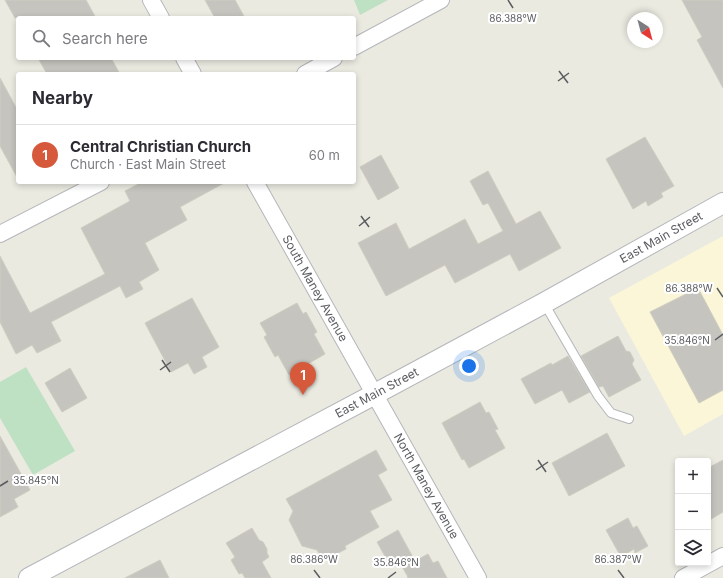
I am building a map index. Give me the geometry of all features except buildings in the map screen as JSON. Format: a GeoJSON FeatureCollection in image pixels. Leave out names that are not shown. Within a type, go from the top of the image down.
{"type":"FeatureCollection","features":[{"type":"Feature","properties":{"kind":"street"},"geometry":{"type":"LineString","coordinates":[[150,0],[160,16]]}},
{"type":"Feature","properties":{"kind":"street"},"geometry":{"type":"LineString","coordinates":[[356,46],[441,0]]}},
{"type":"Feature","properties":{"kind":"street"},"geometry":{"type":"LineString","coordinates":[[185,60],[192,72]]}},
{"type":"Feature","properties":{"kind":"street"},"geometry":{"type":"LineString","coordinates":[[309,72],[330,60]]}},
{"type":"Feature","properties":{"kind":"street"},"geometry":{"type":"LineString","coordinates":[[0,234],[97,184]]}},
{"type":"Feature","properties":{"kind":"street","name":"South Maney Avenue"},"geometry":{"type":"LineString","coordinates":[[256,184],[375,394]]}},
{"type":"Feature","properties":{"kind":"street","name":"East Main Street"},"geometry":{"type":"LineString","coordinates":[[29,578],[544,303],[723,203]]}},
{"type":"Feature","properties":{"kind":"street","name":"North Maney Avenue"},"geometry":{"type":"LineString","coordinates":[[375,394],[478,578]]}},
{"type":"Feature","properties":{"kind":"street"},"geometry":{"type":"LineString","coordinates":[[683,578],[723,556]]}},
{"type":"Feature","properties":{"kind":"lane"},"geometry":{"type":"LineString","coordinates":[[544,303],[598,396],[611,413],[629,419]]}},
{"type":"Feature","properties":{"kind":"shaded area"},"geometry":{"type":"Polygon","coordinates":[[[723,236],[723,414],[684,436],[609,298],[723,236]]]}},
{"type":"Feature","properties":{"kind":"green space"},"geometry":{"type":"Polygon","coordinates":[[[354,0],[388,0],[360,15],[354,0]]]}},
{"type":"Feature","properties":{"kind":"green space"},"geometry":{"type":"Polygon","coordinates":[[[26,367],[75,451],[33,475],[0,418],[0,382],[26,367]]]}},
{"type":"Feature","properties":{"kind":"place","name":"Central Christian Church"},"geometry":{"type":"Point","coordinates":[303,395]}}]}
